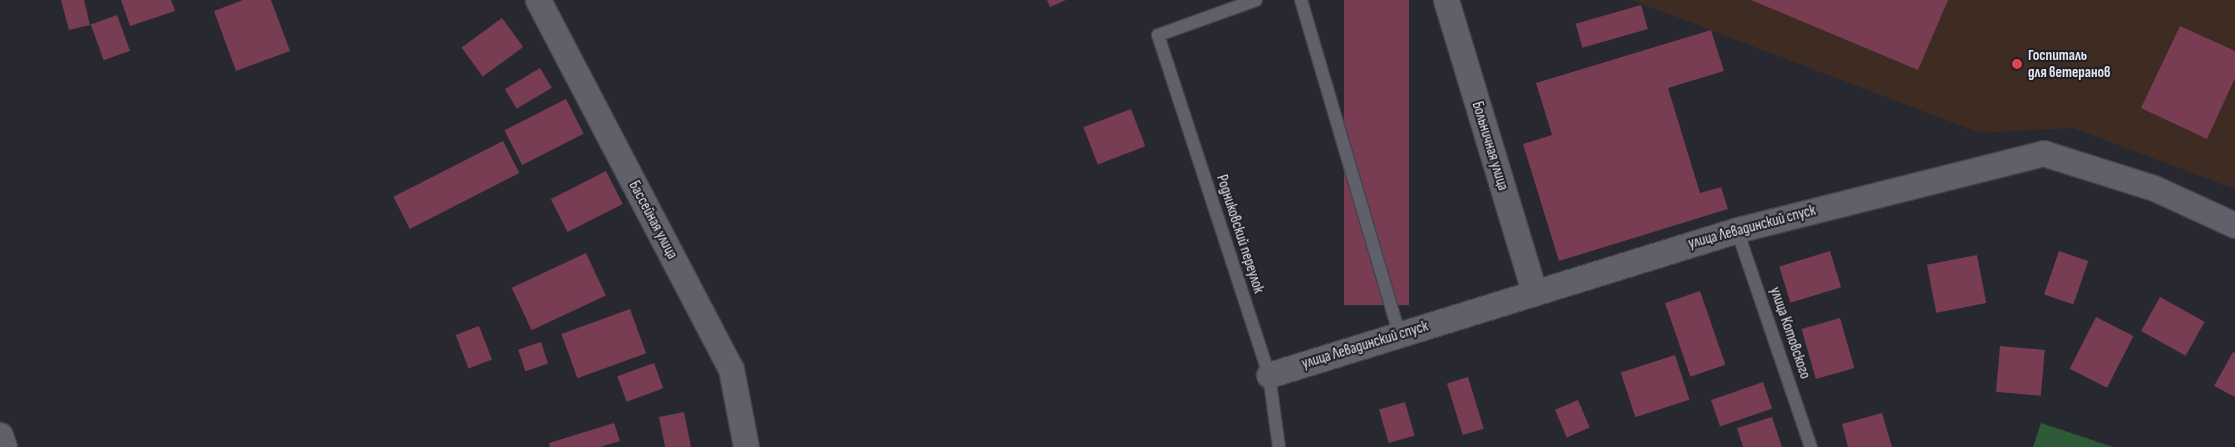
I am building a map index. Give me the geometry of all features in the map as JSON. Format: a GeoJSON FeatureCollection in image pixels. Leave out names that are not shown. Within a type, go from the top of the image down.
{"type":"FeatureCollection","features":[{"type":"Feature","properties":{"kind":"street","name":"Бассейная улица"},"geometry":{"type":"LineString","coordinates":[[538,0],[731,369],[746,447]]}},
{"type":"Feature","properties":{"kind":"street","name":"Больничная улица"},"geometry":{"type":"LineString","coordinates":[[1446,0],[1534,292]]}},
{"type":"Feature","properties":{"kind":"street","name":"улица Левадинский спуск"},"geometry":{"type":"LineString","coordinates":[[1269,375],[1737,230],[2043,153],[2154,188],[2235,225]]}},
{"type":"Feature","properties":{"kind":"street"},"geometry":{"type":"LineString","coordinates":[[0,435],[4,447]]}},
{"type":"Feature","properties":{"kind":"lane","name":"Родниковский переулок"},"geometry":{"type":"LineString","coordinates":[[1256,0],[1158,35],[1269,375],[1279,447]]}},
{"type":"Feature","properties":{"kind":"lane"},"geometry":{"type":"LineString","coordinates":[[1301,0],[1399,334]]}},
{"type":"Feature","properties":{"kind":"lane","name":"улица Котовского"},"geometry":{"type":"LineString","coordinates":[[1737,230],[1811,447]]}},
{"type":"Feature","properties":{"kind":"shaded area","name":"Госпиталь для ветеранов"},"geometry":{"type":"Polygon","coordinates":[[[1632,0],[2235,0],[2235,189],[2073,128],[1980,133],[1632,0]]]}},
{"type":"Feature","properties":{"kind":"green space"},"geometry":{"type":"Polygon","coordinates":[[[2041,423],[2113,447],[2033,447],[2041,423]]]}},
{"type":"Feature","properties":{"kind":"building"},"geometry":{"type":"Polygon","coordinates":[[[61,0],[84,0],[90,25],[69,30],[61,0]]]}},
{"type":"Feature","properties":{"kind":"building"},"geometry":{"type":"Polygon","coordinates":[[[121,0],[171,0],[175,11],[130,26],[121,0]]]}},
{"type":"Feature","properties":{"kind":"building"},"geometry":{"type":"Polygon","coordinates":[[[243,0],[271,0],[290,51],[236,71],[214,11],[243,0]]]}},
{"type":"Feature","properties":{"kind":"building"},"geometry":{"type":"Polygon","coordinates":[[[1047,0],[1066,0],[1050,7],[1047,0]]]}},
{"type":"Feature","properties":{"kind":"building"},"geometry":{"type":"Polygon","coordinates":[[[1344,0],[1409,0],[1409,305],[1344,305],[1344,0]]]}},
{"type":"Feature","properties":{"kind":"building"},"geometry":{"type":"Polygon","coordinates":[[[1751,0],[1948,0],[1918,70],[1751,0]]]}},
{"type":"Feature","properties":{"kind":"building"},"geometry":{"type":"Polygon","coordinates":[[[1641,5],[1648,29],[1583,48],[1576,24],[1641,5]]]}},
{"type":"Feature","properties":{"kind":"building"},"geometry":{"type":"Polygon","coordinates":[[[117,15],[130,51],[104,60],[91,25],[117,15]]]}},
{"type":"Feature","properties":{"kind":"building"},"geometry":{"type":"Polygon","coordinates":[[[502,18],[523,47],[483,77],[462,47],[502,18]]]}},
{"type":"Feature","properties":{"kind":"building"},"geometry":{"type":"Polygon","coordinates":[[[2180,26],[2235,51],[2235,78],[2207,139],[2141,108],[2180,26]]]}},
{"type":"Feature","properties":{"kind":"building"},"geometry":{"type":"Polygon","coordinates":[[[1711,30],[1724,71],[1668,88],[1700,193],[1721,187],[1728,209],[1559,261],[1523,144],[1552,135],[1536,83],[1711,30]]]}},
{"type":"Feature","properties":{"kind":"building"},"geometry":{"type":"Polygon","coordinates":[[[540,68],[552,88],[517,109],[505,89],[540,68]]]}},
{"type":"Feature","properties":{"kind":"building"},"geometry":{"type":"Polygon","coordinates":[[[566,99],[584,134],[522,165],[505,130],[566,99]]]}},
{"type":"Feature","properties":{"kind":"building"},"geometry":{"type":"Polygon","coordinates":[[[1131,109],[1145,146],[1098,165],[1083,127],[1131,109]]]}},
{"type":"Feature","properties":{"kind":"building"},"geometry":{"type":"Polygon","coordinates":[[[503,141],[519,173],[410,229],[393,197],[503,141]]]}},
{"type":"Feature","properties":{"kind":"building"},"geometry":{"type":"Polygon","coordinates":[[[606,171],[623,204],[568,232],[551,199],[606,171]]]}},
{"type":"Feature","properties":{"kind":"building"},"geometry":{"type":"Polygon","coordinates":[[[1830,251],[1841,287],[1790,303],[1779,266],[1830,251]]]}},
{"type":"Feature","properties":{"kind":"building"},"geometry":{"type":"Polygon","coordinates":[[[2059,251],[2088,261],[2073,305],[2044,294],[2059,251]]]}},
{"type":"Feature","properties":{"kind":"building"},"geometry":{"type":"Polygon","coordinates":[[[586,253],[606,296],[532,330],[512,288],[586,253]]]}},
{"type":"Feature","properties":{"kind":"building"},"geometry":{"type":"Polygon","coordinates":[[[1977,255],[1986,303],[1936,313],[1927,265],[1977,255]]]}},
{"type":"Feature","properties":{"kind":"building"},"geometry":{"type":"Polygon","coordinates":[[[1700,291],[1725,365],[1690,377],[1665,303],[1700,291]]]}},
{"type":"Feature","properties":{"kind":"building"},"geometry":{"type":"Polygon","coordinates":[[[2160,297],[2205,322],[2186,356],[2141,331],[2160,297]]]}},
{"type":"Feature","properties":{"kind":"building"},"geometry":{"type":"Polygon","coordinates":[[[630,309],[646,353],[577,378],[561,334],[630,309]]]}},
{"type":"Feature","properties":{"kind":"building"},"geometry":{"type":"Polygon","coordinates":[[[2096,317],[2133,336],[2107,388],[2070,369],[2096,317]]]}},
{"type":"Feature","properties":{"kind":"building"},"geometry":{"type":"Polygon","coordinates":[[[1840,318],[1854,368],[1816,379],[1802,329],[1840,318]]]}},
{"type":"Feature","properties":{"kind":"building"},"geometry":{"type":"Polygon","coordinates":[[[479,326],[492,360],[469,369],[456,335],[479,326]]]}},
{"type":"Feature","properties":{"kind":"building"},"geometry":{"type":"Polygon","coordinates":[[[541,342],[548,364],[525,371],[518,349],[541,342]]]}},
{"type":"Feature","properties":{"kind":"building"},"geometry":{"type":"Polygon","coordinates":[[[2000,346],[2045,350],[2041,396],[1996,392],[2000,346]]]}},
{"type":"Feature","properties":{"kind":"building"},"geometry":{"type":"Polygon","coordinates":[[[2233,352],[2235,353],[2235,397],[2214,386],[2233,352]]]}},
{"type":"Feature","properties":{"kind":"building"},"geometry":{"type":"Polygon","coordinates":[[[1675,355],[1690,400],[1635,417],[1621,373],[1675,355]]]}},
{"type":"Feature","properties":{"kind":"building"},"geometry":{"type":"Polygon","coordinates":[[[654,363],[663,388],[627,402],[617,376],[654,363]]]}},
{"type":"Feature","properties":{"kind":"building"},"geometry":{"type":"Polygon","coordinates":[[[1468,377],[1484,429],[1463,435],[1447,383],[1468,377]]]}},
{"type":"Feature","properties":{"kind":"building"},"geometry":{"type":"Polygon","coordinates":[[[1763,382],[1772,408],[1720,426],[1711,400],[1763,382]]]}},
{"type":"Feature","properties":{"kind":"building"},"geometry":{"type":"Polygon","coordinates":[[[1578,400],[1590,428],[1567,437],[1555,410],[1578,400]]]}},
{"type":"Feature","properties":{"kind":"building"},"geometry":{"type":"Polygon","coordinates":[[[1405,402],[1415,436],[1389,443],[1379,409],[1405,402]]]}},
{"type":"Feature","properties":{"kind":"building"},"geometry":{"type":"Polygon","coordinates":[[[684,412],[691,447],[665,447],[659,417],[684,412]]]}},
{"type":"Feature","properties":{"kind":"building"},"geometry":{"type":"Polygon","coordinates":[[[1882,413],[1892,447],[1848,447],[1842,424],[1882,413]]]}},
{"type":"Feature","properties":{"kind":"building"},"geometry":{"type":"Polygon","coordinates":[[[1772,417],[1782,447],[1743,447],[1737,428],[1772,417]]]}},
{"type":"Feature","properties":{"kind":"building"},"geometry":{"type":"Polygon","coordinates":[[[614,423],[620,441],[600,447],[550,447],[549,443],[614,423]]]}},
{"type":"Feature","properties":{"kind":"place","name":"Госпиталь для ветеранов"},"geometry":{"type":"Point","coordinates":[2017,64]}}]}
